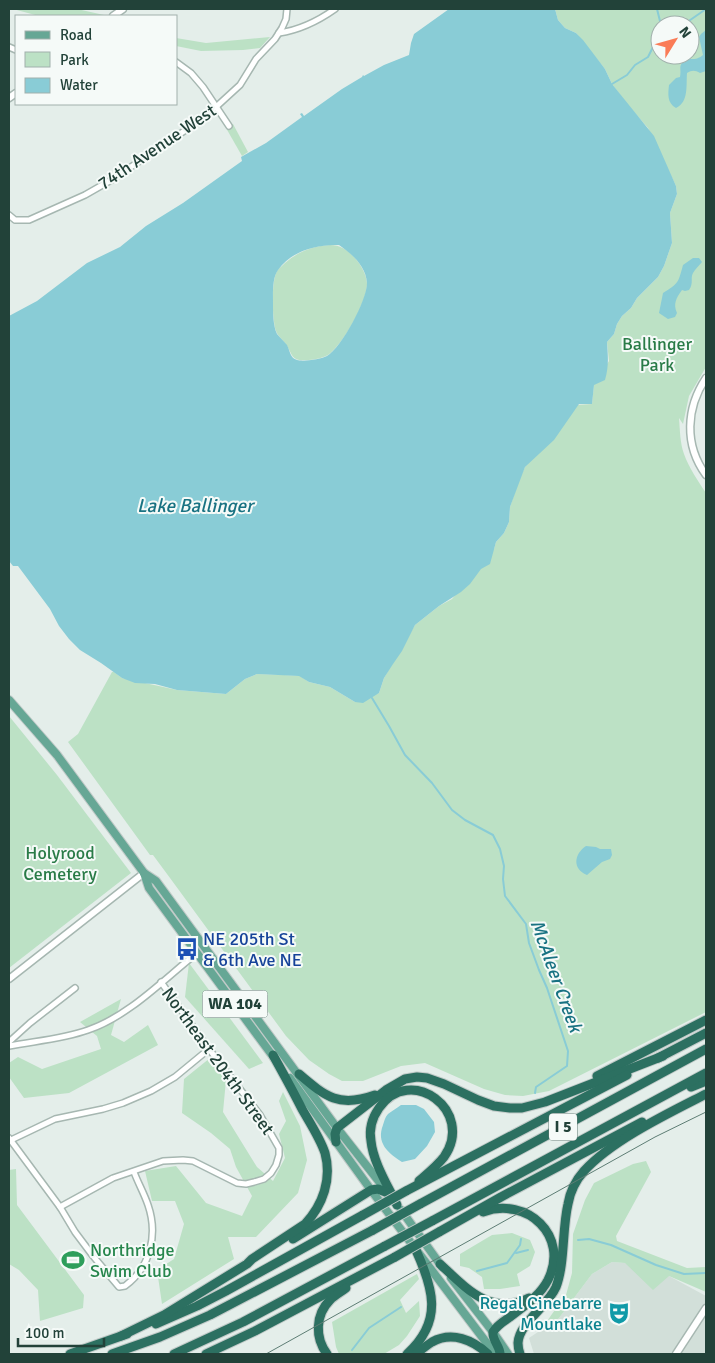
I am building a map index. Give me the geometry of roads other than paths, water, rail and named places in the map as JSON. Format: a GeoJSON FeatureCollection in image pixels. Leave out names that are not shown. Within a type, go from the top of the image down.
{"type":"FeatureCollection","features":[{"type":"Feature","properties":{"kind":"highway"},"geometry":{"type":"LineString","coordinates":[[545,1102],[706,1020]]}},
{"type":"Feature","properties":{"kind":"highway"},"geometry":{"type":"LineString","coordinates":[[70,1354],[166,1320],[198,1306],[406,1191],[706,1033]]}},
{"type":"Feature","properties":{"kind":"highway","name":"I 5"},"geometry":{"type":"LineString","coordinates":[[112,1354],[160,1337],[210,1315],[373,1230],[706,1049]]}},
{"type":"Feature","properties":{"kind":"highway"},"geometry":{"type":"LineString","coordinates":[[122,1336],[164,1315],[248,1264],[252,1259],[298,1229],[311,1218],[319,1206],[326,1182],[327,1163],[321,1144],[273,1055]]}},
{"type":"Feature","properties":{"kind":"highway"},"geometry":{"type":"LineString","coordinates":[[299,1074],[318,1089],[338,1100],[347,1102],[378,1094],[405,1079],[422,1077],[444,1084],[494,1106],[522,1108],[545,1102],[663,1056]]}},
{"type":"Feature","properties":{"kind":"highway","name":"I 5"},"geometry":{"type":"LineString","coordinates":[[174,1354],[243,1322],[706,1073]]}},
{"type":"Feature","properties":{"kind":"highway"},"geometry":{"type":"LineString","coordinates":[[638,1110],[706,1080]]}},
{"type":"Feature","properties":{"kind":"highway"},"geometry":{"type":"LineString","coordinates":[[336,1142],[335,1134],[338,1128],[386,1090]]}},
{"type":"Feature","properties":{"kind":"highway"},"geometry":{"type":"LineString","coordinates":[[397,1205],[372,1149],[370,1131],[376,1114],[385,1102],[398,1092],[414,1090],[429,1094],[443,1105],[451,1119],[452,1135],[448,1151],[440,1162],[406,1191]]}},
{"type":"Feature","properties":{"kind":"highway"},"geometry":{"type":"LineString","coordinates":[[206,1354],[391,1259],[643,1122],[706,1094]]}},
{"type":"Feature","properties":{"kind":"highway"},"geometry":{"type":"LineString","coordinates":[[520,1354],[518,1343],[523,1330],[550,1298],[558,1280],[568,1202],[579,1178],[597,1159],[616,1144],[706,1094]]}},
{"type":"Feature","properties":{"kind":"highway"},"geometry":{"type":"LineString","coordinates":[[248,1264],[255,1263],[371,1190],[378,1189],[388,1192]]}},
{"type":"Feature","properties":{"kind":"highway"},"geometry":{"type":"LineString","coordinates":[[460,1221],[497,1208],[520,1210],[530,1215],[542,1226],[550,1241],[553,1251],[552,1269],[538,1295],[493,1332],[501,1354]]}},
{"type":"Feature","properties":{"kind":"highway"},"geometry":{"type":"LineString","coordinates":[[407,1354],[422,1337],[429,1321],[431,1307],[429,1283],[415,1248]]}},
{"type":"Feature","properties":{"kind":"highway"},"geometry":{"type":"LineString","coordinates":[[328,1354],[322,1345],[318,1328],[320,1316],[325,1306],[329,1300],[391,1259]]}},
{"type":"Feature","properties":{"kind":"highway"},"geometry":{"type":"LineString","coordinates":[[440,1264],[475,1295],[498,1304],[510,1304],[523,1300],[536,1293],[548,1279]]}},
{"type":"Feature","properties":{"kind":"highway"},"geometry":{"type":"LineString","coordinates":[[416,1354],[436,1340],[453,1337],[466,1339],[488,1354]]}},
{"type":"Feature","properties":{"kind":"main road","name":"WA 104"},"geometry":{"type":"LineString","coordinates":[[9,700],[57,755],[144,873],[149,888],[371,1190],[464,1312],[477,1324],[501,1354]]}},
{"type":"Feature","properties":{"kind":"main road","name":"WA 104"},"geometry":{"type":"LineString","coordinates":[[144,873],[156,881],[338,1128],[493,1332]]}},
{"type":"Feature","properties":{"kind":"main road"},"geometry":{"type":"LineString","coordinates":[[189,925],[199,948],[197,953],[214,958]]}},
{"type":"Feature","properties":{"kind":"street","name":"74th Avenue West"},"geometry":{"type":"LineString","coordinates":[[9,214],[15,220],[29,220],[86,195],[205,117],[240,85],[256,59],[275,39],[286,19],[287,9]]}},
{"type":"Feature","properties":{"kind":"street"},"geometry":{"type":"LineString","coordinates":[[279,33],[306,25],[335,9]]}},
{"type":"Feature","properties":{"kind":"street"},"geometry":{"type":"LineString","coordinates":[[178,63],[191,73],[229,126]]}},
{"type":"Feature","properties":{"kind":"street"},"geometry":{"type":"LineString","coordinates":[[706,378],[693,404],[690,424],[693,450],[698,463],[706,475]]}},
{"type":"Feature","properties":{"kind":"street"},"geometry":{"type":"LineString","coordinates":[[9,979],[144,873]]}},
{"type":"Feature","properties":{"kind":"street"},"geometry":{"type":"LineString","coordinates":[[9,1046],[70,1035],[109,1021],[132,1007],[197,953]]}},
{"type":"Feature","properties":{"kind":"street","name":"Northeast 204th Street"},"geometry":{"type":"LineString","coordinates":[[134,1172],[163,1160],[182,1160],[201,1164],[237,1183],[254,1182],[264,1179],[271,1173],[279,1155],[279,1148],[260,1115],[161,982]]}},
{"type":"Feature","properties":{"kind":"street"},"geometry":{"type":"LineString","coordinates":[[9,1042],[30,1022],[75,988]]}},
{"type":"Feature","properties":{"kind":"street"},"geometry":{"type":"LineString","coordinates":[[60,1207],[112,1178],[134,1172],[148,1205],[152,1224],[152,1240],[148,1257],[139,1273],[126,1286],[119,1287],[93,1256],[10,1139],[55,1118],[103,1109],[151,1091],[175,1077],[210,1049]]}},
{"type":"Feature","properties":{"kind":"street"},"geometry":{"type":"LineString","coordinates":[[676,1354],[706,1308]]}},
{"type":"Feature","properties":{"kind":"water","name":"Lake Ballinger"},"geometry":{"type":"Polygon","coordinates":[[[449,9],[555,9],[558,20],[565,28],[576,33],[583,40],[605,69],[612,84],[654,136],[676,186],[677,194],[670,213],[672,243],[664,266],[658,277],[622,316],[614,334],[607,342],[608,361],[605,380],[594,385],[592,404],[579,404],[554,440],[525,467],[510,507],[509,522],[504,533],[496,542],[490,564],[481,569],[470,584],[461,592],[415,625],[402,651],[384,678],[379,693],[363,703],[355,702],[330,687],[309,682],[299,676],[257,674],[245,679],[226,694],[177,690],[155,684],[135,683],[122,678],[80,650],[69,639],[50,609],[18,566],[13,566],[9,561],[9,316],[37,301],[87,263],[120,247],[146,226],[183,203],[242,161],[241,157],[266,143],[302,117],[300,114],[302,113],[304,116],[363,75],[409,55],[414,34],[449,9]],[[339,245],[313,247],[297,253],[283,263],[276,273],[273,291],[275,327],[277,334],[287,345],[292,356],[300,361],[321,358],[333,351],[353,322],[363,300],[367,283],[364,271],[358,261],[339,245]]]}},
{"type":"Feature","properties":{"kind":"water"},"geometry":{"type":"Polygon","coordinates":[[[706,30],[706,71],[687,73],[685,97],[683,102],[676,108],[673,106],[668,95],[669,85],[676,78],[680,77],[681,65],[700,65],[700,56],[703,55],[700,42],[701,34],[706,30]]]}},
{"type":"Feature","properties":{"kind":"water"},"geometry":{"type":"Polygon","coordinates":[[[693,258],[699,258],[702,262],[693,273],[689,290],[682,290],[677,298],[675,307],[677,313],[675,317],[668,319],[659,313],[663,293],[675,284],[679,279],[683,265],[693,258]]]}},
{"type":"Feature","properties":{"kind":"water"},"geometry":{"type":"Polygon","coordinates":[[[586,846],[611,849],[612,855],[610,859],[602,862],[587,875],[579,869],[576,861],[579,853],[586,846]]]}},
{"type":"Feature","properties":{"kind":"water"},"geometry":{"type":"Polygon","coordinates":[[[401,1105],[416,1105],[424,1109],[434,1122],[435,1132],[427,1146],[415,1159],[402,1162],[388,1151],[381,1137],[386,1117],[401,1105]]]}},
{"type":"Feature","properties":{"kind":"waterway"},"geometry":{"type":"LineString","coordinates":[[657,9],[658,15]]}},
{"type":"Feature","properties":{"kind":"waterway"},"geometry":{"type":"LineString","coordinates":[[697,15],[706,9]]}},
{"type":"Feature","properties":{"kind":"waterway"},"geometry":{"type":"LineString","coordinates":[[612,84],[627,75],[635,65],[648,57],[650,53]]}},
{"type":"Feature","properties":{"kind":"waterway","name":"McAleer Creek"},"geometry":{"type":"LineString","coordinates":[[372,698],[405,755],[432,783],[452,810],[465,820],[493,835],[500,849],[504,866],[505,896],[526,924],[529,943],[547,988],[568,1051],[567,1066],[536,1087],[535,1093]]}},
{"type":"Feature","properties":{"kind":"waterway","name":"McAleer Creek"},"geometry":{"type":"LineString","coordinates":[[477,1271],[507,1263],[520,1245],[521,1239]]}},
{"type":"Feature","properties":{"kind":"waterway"},"geometry":{"type":"LineString","coordinates":[[578,1240],[589,1239],[611,1245],[656,1265],[684,1274],[706,1273]]}},
{"type":"Feature","properties":{"kind":"waterway"},"geometry":{"type":"LineString","coordinates":[[516,1253],[528,1250]]}},
{"type":"Feature","properties":{"kind":"waterway","name":"McAleer Creek"},"geometry":{"type":"LineString","coordinates":[[352,1350],[369,1328],[401,1307]]}},
{"type":"Feature","properties":{"kind":"tram line"},"geometry":{"type":"LineString","coordinates":[[266,1354],[655,1137],[706,1112]]}},
{"type":"Feature","properties":{"kind":"place","name":"NE 205th St & 6th Ave NE"},"geometry":{"type":"Point","coordinates":[187,949]}},
{"type":"Feature","properties":{"kind":"place","name":"Northridge Swim Club"},"geometry":{"type":"Point","coordinates":[73,1260]}},
{"type":"Feature","properties":{"kind":"place","name":"Regal Cinebarre Mountlake"},"geometry":{"type":"Point","coordinates":[619,1313]}},
{"type":"Feature","properties":{"kind":"park label","name":"Ballinger Park"},"geometry":{"type":"Point","coordinates":[657,354]}},
{"type":"Feature","properties":{"kind":"park label","name":"Holyrood Cemetery"},"geometry":{"type":"Point","coordinates":[60,863]}}]}
